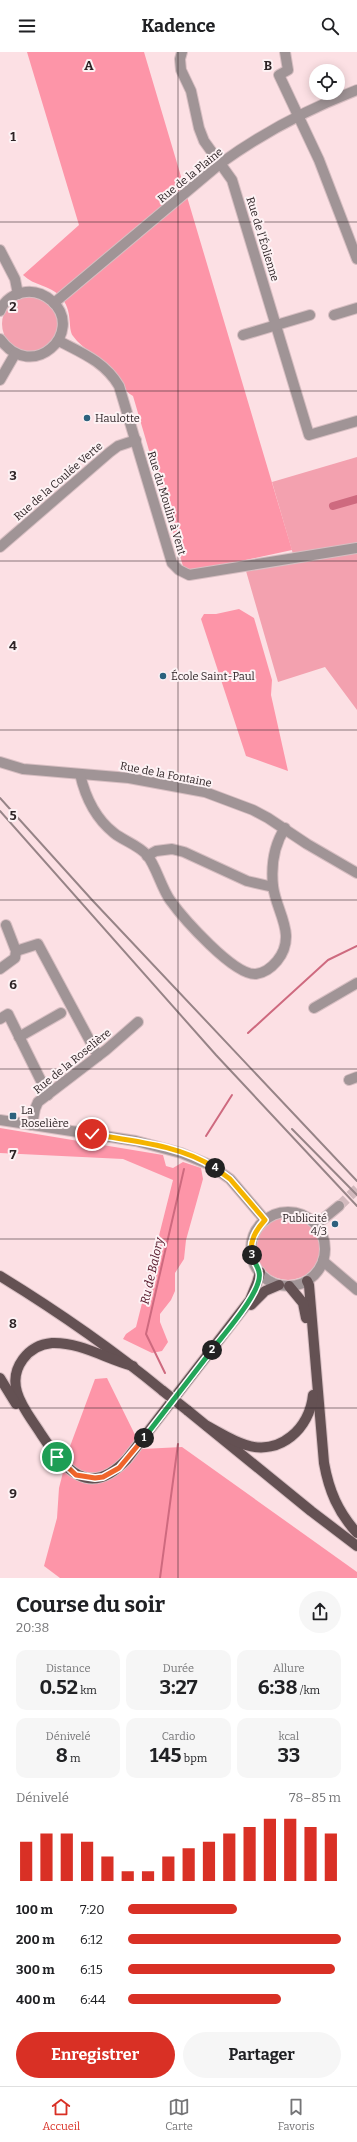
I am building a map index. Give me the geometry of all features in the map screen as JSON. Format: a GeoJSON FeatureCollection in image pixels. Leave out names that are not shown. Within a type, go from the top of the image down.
{"type":"FeatureCollection","features":[{"type":"Feature","properties":{"kind":"main road"},"geometry":{"type":"LineString","coordinates":[[133,1366],[118,1362],[84,1348],[62,1343],[36,1346],[24,1357],[18,1366],[15,1378],[16,1392],[23,1406],[57,1457],[76,1475],[95,1478],[103,1477],[119,1468],[250,1300],[260,1272]]}},
{"type":"Feature","properties":{"kind":"main road"},"geometry":{"type":"LineString","coordinates":[[0,1276],[79,1327],[133,1366],[299,1502],[357,1546]]}},
{"type":"Feature","properties":{"kind":"main road"},"geometry":{"type":"LineString","coordinates":[[307,1281],[309,1285],[327,1483],[336,1504],[345,1519],[357,1533]]}},
{"type":"Feature","properties":{"kind":"main road"},"geometry":{"type":"LineString","coordinates":[[0,1378],[59,1467],[73,1479],[98,1483],[106,1481],[125,1468],[254,1302],[265,1291],[284,1285],[303,1303],[308,1326],[314,1394],[312,1409],[306,1420],[297,1433],[285,1442],[266,1447],[247,1446],[207,1426]]}},
{"type":"Feature","properties":{"kind":"street","name":"Rue de l'Éolienne"},"geometry":{"type":"LineString","coordinates":[[182,52],[180,59],[182,70],[191,90],[199,128],[204,141],[232,180],[309,435],[357,421]]}},
{"type":"Feature","properties":{"kind":"street"},"geometry":{"type":"LineString","coordinates":[[285,52],[288,70],[278,75],[319,160],[357,259]]}},
{"type":"Feature","properties":{"kind":"street","name":"Rue de la Plaine"},"geometry":{"type":"LineString","coordinates":[[54,303],[221,163],[247,144],[297,116],[357,90]]}},
{"type":"Feature","properties":{"kind":"street"},"geometry":{"type":"LineString","coordinates":[[0,250],[15,278],[18,294]]}},
{"type":"Feature","properties":{"kind":"street"},"geometry":{"type":"LineString","coordinates":[[0,311],[9,299],[18,294],[38,292],[47,296],[54,303],[62,320],[59,341],[44,354],[35,357],[24,357],[14,354],[0,339]]}},
{"type":"Feature","properties":{"kind":"street"},"geometry":{"type":"LineString","coordinates":[[334,315],[357,308]]}},
{"type":"Feature","properties":{"kind":"street"},"geometry":{"type":"LineString","coordinates":[[243,335],[310,315]]}},
{"type":"Feature","properties":{"kind":"street","name":"Rue du Moulin à Vent"},"geometry":{"type":"LineString","coordinates":[[59,341],[96,360],[115,380],[122,395],[172,563],[179,570],[188,575],[357,548]]}},
{"type":"Feature","properties":{"kind":"street"},"geometry":{"type":"LineString","coordinates":[[0,380],[14,354]]}},
{"type":"Feature","properties":{"kind":"street","name":"Rue de la Coulée Verte"},"geometry":{"type":"LineString","coordinates":[[0,547],[110,452],[118,446],[136,440]]}},
{"type":"Feature","properties":{"kind":"street","name":"Rue de la Fontaine"},"geometry":{"type":"LineString","coordinates":[[0,762],[23,769],[129,778],[205,792],[253,810],[357,873]]}},
{"type":"Feature","properties":{"kind":"street"},"geometry":{"type":"LineString","coordinates":[[80,774],[84,792],[96,814],[114,833],[137,847],[147,856],[170,900],[196,931],[222,956],[244,971],[256,974],[269,970],[277,961],[283,950],[286,929],[273,887],[273,862],[279,838],[285,828]]}},
{"type":"Feature","properties":{"kind":"street"},"geometry":{"type":"LineString","coordinates":[[147,856],[156,851],[172,849],[184,852],[247,881],[273,887]]}},
{"type":"Feature","properties":{"kind":"street"},"geometry":{"type":"LineString","coordinates":[[0,969],[14,958],[16,951],[6,925]]}},
{"type":"Feature","properties":{"kind":"street"},"geometry":{"type":"LineString","coordinates":[[16,951],[38,944],[98,1056]]}},
{"type":"Feature","properties":{"kind":"street"},"geometry":{"type":"LineString","coordinates":[[314,1008],[357,983]]}},
{"type":"Feature","properties":{"kind":"street"},"geometry":{"type":"LineString","coordinates":[[19,1037],[61,1013]]}},
{"type":"Feature","properties":{"kind":"street"},"geometry":{"type":"LineString","coordinates":[[0,1019],[8,1014],[48,1095]]}},
{"type":"Feature","properties":{"kind":"street","name":"Rue de la Roselière"},"geometry":{"type":"LineString","coordinates":[[32,1125],[38,1102],[98,1056],[138,1022]]}},
{"type":"Feature","properties":{"kind":"street"},"geometry":{"type":"LineString","coordinates":[[0,1120],[136,1141],[182,1153],[210,1165],[230,1179],[265,1220]]}},
{"type":"Feature","properties":{"kind":"street"},"geometry":{"type":"LineString","coordinates":[[317,1224],[339,1206]]}},
{"type":"Feature","properties":{"kind":"street"},"geometry":{"type":"LineString","coordinates":[[286,1211],[303,1215],[317,1224],[325,1242],[324,1261],[314,1276],[307,1281],[284,1285],[268,1280],[260,1272],[254,1262],[251,1251],[252,1239],[257,1228],[265,1220],[275,1214],[286,1211]]}},
{"type":"Feature","properties":{"kind":"street"},"geometry":{"type":"LineString","coordinates":[[324,1261],[357,1290]]}},
{"type":"Feature","properties":{"kind":"shaded area"},"geometry":{"type":"Polygon","coordinates":[[[27,52],[144,52],[292,550],[185,573],[133,396],[124,388],[107,365],[77,341],[73,336],[70,328],[69,313],[60,296],[56,292],[27,279],[23,275],[79,225],[27,52]]]}},
{"type":"Feature","properties":{"kind":"shaded area"},"geometry":{"type":"Polygon","coordinates":[[[30,296],[41,298],[50,304],[56,313],[58,324],[56,335],[50,344],[41,350],[30,352],[19,350],[10,344],[4,335],[2,324],[4,313],[10,304],[19,298],[30,296]]]}},
{"type":"Feature","properties":{"kind":"shaded area"},"geometry":{"type":"Polygon","coordinates":[[[357,457],[357,544],[293,554],[272,482],[357,457]]]}},
{"type":"Feature","properties":{"kind":"shaded area"},"geometry":{"type":"Polygon","coordinates":[[[357,553],[357,710],[325,667],[278,682],[246,571],[357,553]]]}},
{"type":"Feature","properties":{"kind":"shaded area"},"geometry":{"type":"Polygon","coordinates":[[[239,609],[254,618],[272,680],[271,695],[288,771],[246,756],[201,619],[204,614],[216,614],[239,609]]]}},
{"type":"Feature","properties":{"kind":"shaded area"},"geometry":{"type":"Polygon","coordinates":[[[0,1128],[163,1155],[166,1166],[173,1168],[183,1162],[201,1168],[203,1179],[186,1240],[184,1259],[175,1273],[175,1291],[171,1300],[160,1314],[160,1322],[168,1342],[162,1351],[152,1353],[123,1339],[126,1334],[136,1327],[173,1180],[123,1159],[0,1153],[0,1128]]]}},
{"type":"Feature","properties":{"kind":"shaded area"},"geometry":{"type":"Polygon","coordinates":[[[282,1216],[294,1216],[311,1225],[318,1236],[320,1248],[318,1260],[311,1271],[294,1280],[282,1280],[270,1275],[261,1266],[256,1254],[256,1242],[261,1230],[270,1221],[282,1216]]]}},
{"type":"Feature","properties":{"kind":"shaded area"},"geometry":{"type":"Polygon","coordinates":[[[107,1378],[142,1449],[182,1447],[357,1572],[357,1578],[60,1578],[44,1566],[57,1518],[59,1488],[69,1449],[95,1379],[107,1378]]]}},
{"type":"Feature","properties":{"kind":"waterway"},"geometry":{"type":"LineString","coordinates":[[333,506],[357,499]]}},
{"type":"Feature","properties":{"kind":"waterway","name":"Ru de Balory"},"geometry":{"type":"LineString","coordinates":[[248,1033],[328,960],[357,946]]}},
{"type":"Feature","properties":{"kind":"waterway","name":"Ru de Balory"},"geometry":{"type":"LineString","coordinates":[[206,1136],[232,1095]]}},
{"type":"Feature","properties":{"kind":"waterway","name":"Ru de Balory"},"geometry":{"type":"LineString","coordinates":[[165,1373],[146,1334],[184,1169]]}},
{"type":"Feature","properties":{"kind":"waterway","name":"Ru de Balory"},"geometry":{"type":"LineString","coordinates":[[160,1578],[178,1444]]}},
{"type":"Feature","properties":{"kind":"tunnel"},"geometry":{"type":"LineString","coordinates":[[339,1206],[357,1189]]}},
{"type":"Feature","properties":{"kind":"railway"},"geometry":{"type":"LineString","coordinates":[[0,798],[93,901],[357,1181]]}},
{"type":"Feature","properties":{"kind":"railway"},"geometry":{"type":"LineString","coordinates":[[0,811],[216,1055],[357,1206]]}},
{"type":"Feature","properties":{"kind":"railway"},"geometry":{"type":"LineString","coordinates":[[292,1129],[357,1195]]}},
{"type":"Feature","properties":{"kind":"place","name":"Haulotte"},"geometry":{"type":"Point","coordinates":[87,418]}},
{"type":"Feature","properties":{"kind":"place","name":"École Saint-Paul"},"geometry":{"type":"Point","coordinates":[163,676]}},
{"type":"Feature","properties":{"kind":"place","name":"La Roselière"},"geometry":{"type":"Point","coordinates":[13,1116]}},
{"type":"Feature","properties":{"kind":"place","name":"Publicité 4/3"},"geometry":{"type":"Point","coordinates":[335,1224]}},
{"type":"Feature","properties":{"kind":"route"},"geometry":{"type":"LineString","coordinates":[[57,1457],[70,1471],[83,1477],[103,1477],[119,1468],[250,1300],[260,1272],[254,1262],[251,1251],[252,1239],[257,1228],[265,1220],[230,1179],[210,1165],[182,1153],[136,1141],[92,1134]]}}]}
